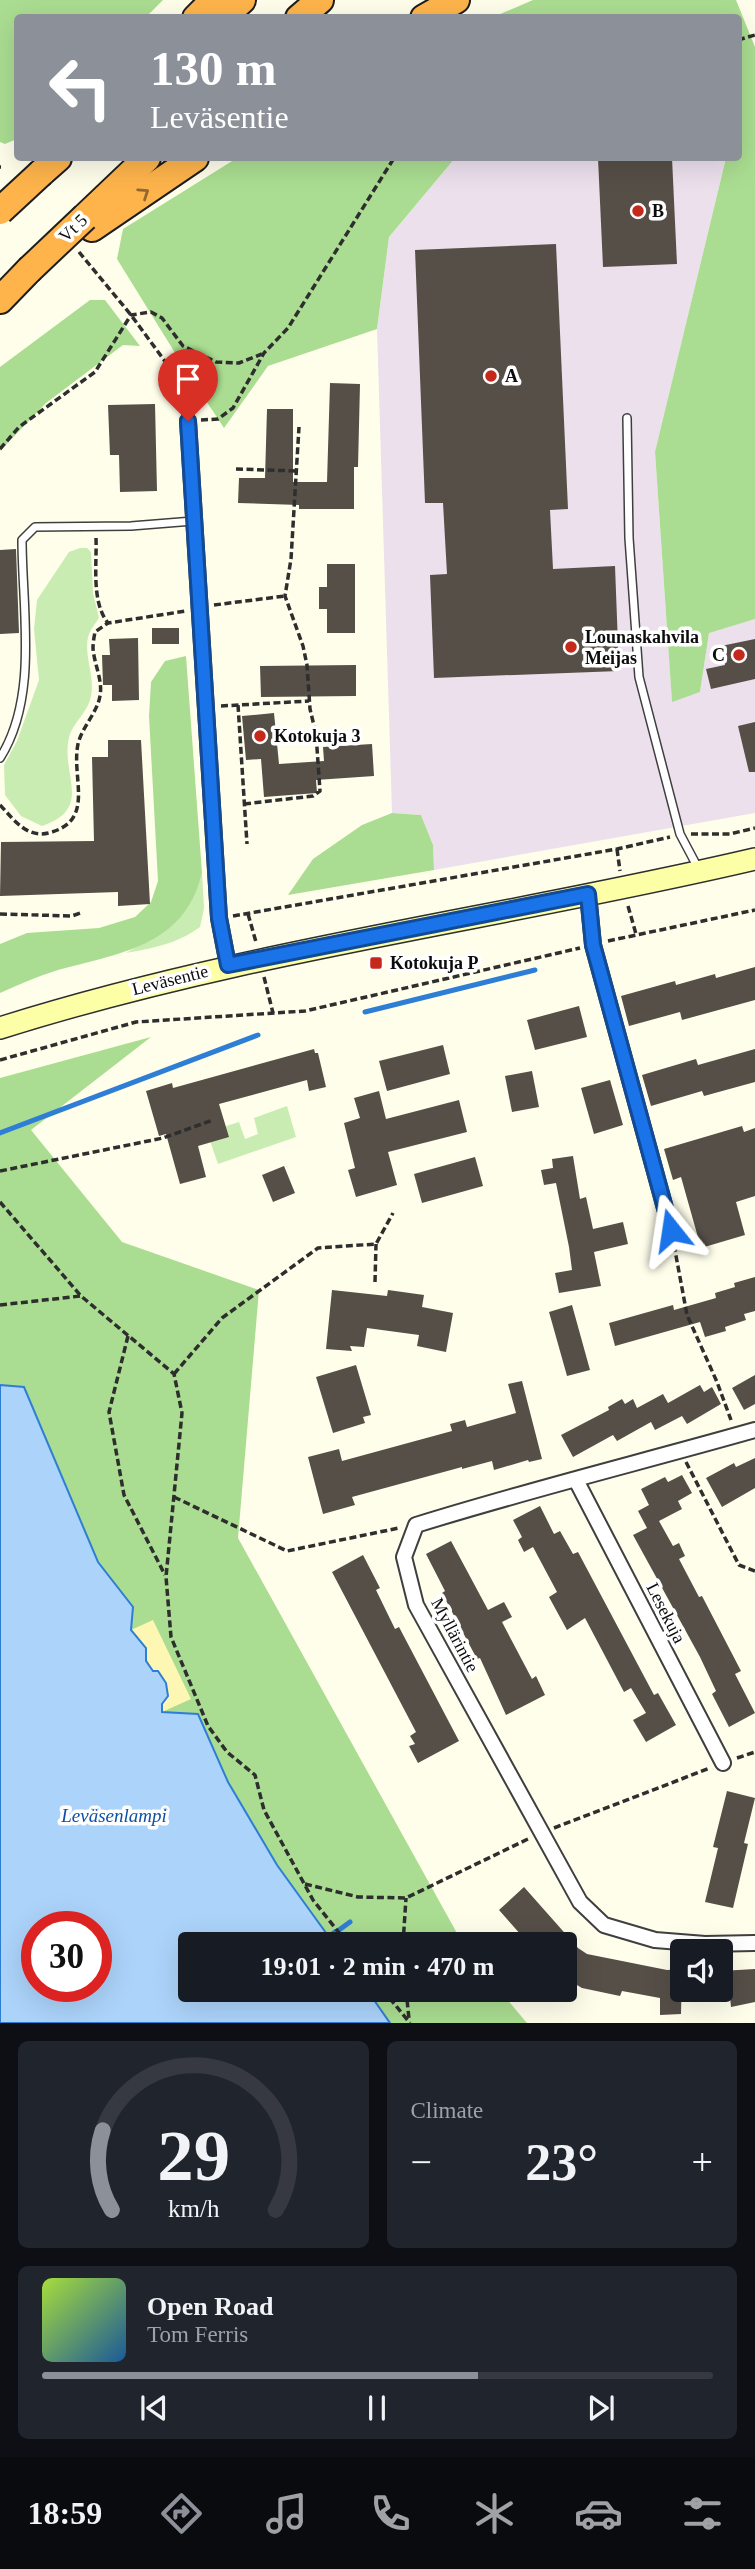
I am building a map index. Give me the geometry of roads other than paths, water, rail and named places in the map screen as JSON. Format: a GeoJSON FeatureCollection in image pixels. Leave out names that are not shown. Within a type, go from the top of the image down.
{"type":"FeatureCollection","features":[{"type":"Feature","properties":{"kind":"highway"},"geometry":{"type":"LineString","coordinates":[[200,14],[214,0]]}},
{"type":"Feature","properties":{"kind":"highway"},"geometry":{"type":"LineString","coordinates":[[226,14],[242,0]]}},
{"type":"Feature","properties":{"kind":"highway"},"geometry":{"type":"LineString","coordinates":[[304,14],[320,0]]}},
{"type":"Feature","properties":{"kind":"highway"},"geometry":{"type":"LineString","coordinates":[[431,14],[456,0]]}},
{"type":"Feature","properties":{"kind":"highway","name":"Vt 5"},"geometry":{"type":"LineString","coordinates":[[88,222],[144,161]]}},
{"type":"Feature","properties":{"kind":"highway"},"geometry":{"type":"LineString","coordinates":[[0,300],[29,270],[88,222],[190,161]]}},
{"type":"Feature","properties":{"kind":"highway"},"geometry":{"type":"LineString","coordinates":[[0,211],[52,163]]}},
{"type":"Feature","properties":{"kind":"main road","name":"Leväsentie"},"geometry":{"type":"LineString","coordinates":[[0,1028],[83,1001],[228,965],[755,859]]}},
{"type":"Feature","properties":{"kind":"street"},"geometry":{"type":"LineString","coordinates":[[188,421],[219,918],[228,965]]}},
{"type":"Feature","properties":{"kind":"street"},"geometry":{"type":"LineString","coordinates":[[588,894],[593,945],[671,1230]]}},
{"type":"Feature","properties":{"kind":"street"},"geometry":{"type":"LineString","coordinates":[[576,1480],[755,1430]]}},
{"type":"Feature","properties":{"kind":"street","name":"Myllärintie"},"geometry":{"type":"LineString","coordinates":[[576,1480],[506,1497],[416,1525],[404,1557],[416,1605],[580,1902],[604,1925],[655,1940],[755,1944]]}},
{"type":"Feature","properties":{"kind":"street","name":"Lesekuja"},"geometry":{"type":"LineString","coordinates":[[576,1480],[723,1763]]}},
{"type":"Feature","properties":{"kind":"lane"},"geometry":{"type":"LineString","coordinates":[[627,418],[629,538],[639,677],[680,834],[700,872]]}},
{"type":"Feature","properties":{"kind":"lane"},"geometry":{"type":"LineString","coordinates":[[0,758],[18,711],[26,668],[22,540],[35,527],[193,522]]}},
{"type":"Feature","properties":{"kind":"water","name":"Leväsenlampi"},"geometry":{"type":"Polygon","coordinates":[[[0,1385],[24,1387],[98,1562],[133,1607],[131,1630],[146,1648],[146,1661],[153,1671],[158,1671],[166,1683],[168,1696],[162,1704],[162,1712],[198,1714],[228,1782],[277,1865],[325,1932],[178,1932],[178,2002],[375,2002],[390,2023],[0,2023],[0,1385]]]}},
{"type":"Feature","properties":{"kind":"waterway"},"geometry":{"type":"LineString","coordinates":[[365,1012],[535,970]]}},
{"type":"Feature","properties":{"kind":"waterway"},"geometry":{"type":"LineString","coordinates":[[0,1133],[258,1035]]}},
{"type":"Feature","properties":{"kind":"waterway"},"geometry":{"type":"LineString","coordinates":[[339,1930],[350,1922]]}},
{"type":"Feature","properties":{"kind":"place","name":"B"},"geometry":{"type":"Point","coordinates":[638,211]}},
{"type":"Feature","properties":{"kind":"place","name":"A"},"geometry":{"type":"Point","coordinates":[491,376]}},
{"type":"Feature","properties":{"kind":"place","name":"Lounaskahvila Meijas"},"geometry":{"type":"Point","coordinates":[571,647]}},
{"type":"Feature","properties":{"kind":"place","name":"C"},"geometry":{"type":"Point","coordinates":[739,655]}},
{"type":"Feature","properties":{"kind":"place","name":"Kotokuja 3"},"geometry":{"type":"Point","coordinates":[260,736]}},
{"type":"Feature","properties":{"kind":"place","name":"Kotokuja P"},"geometry":{"type":"Point","coordinates":[376,963]}}]}
